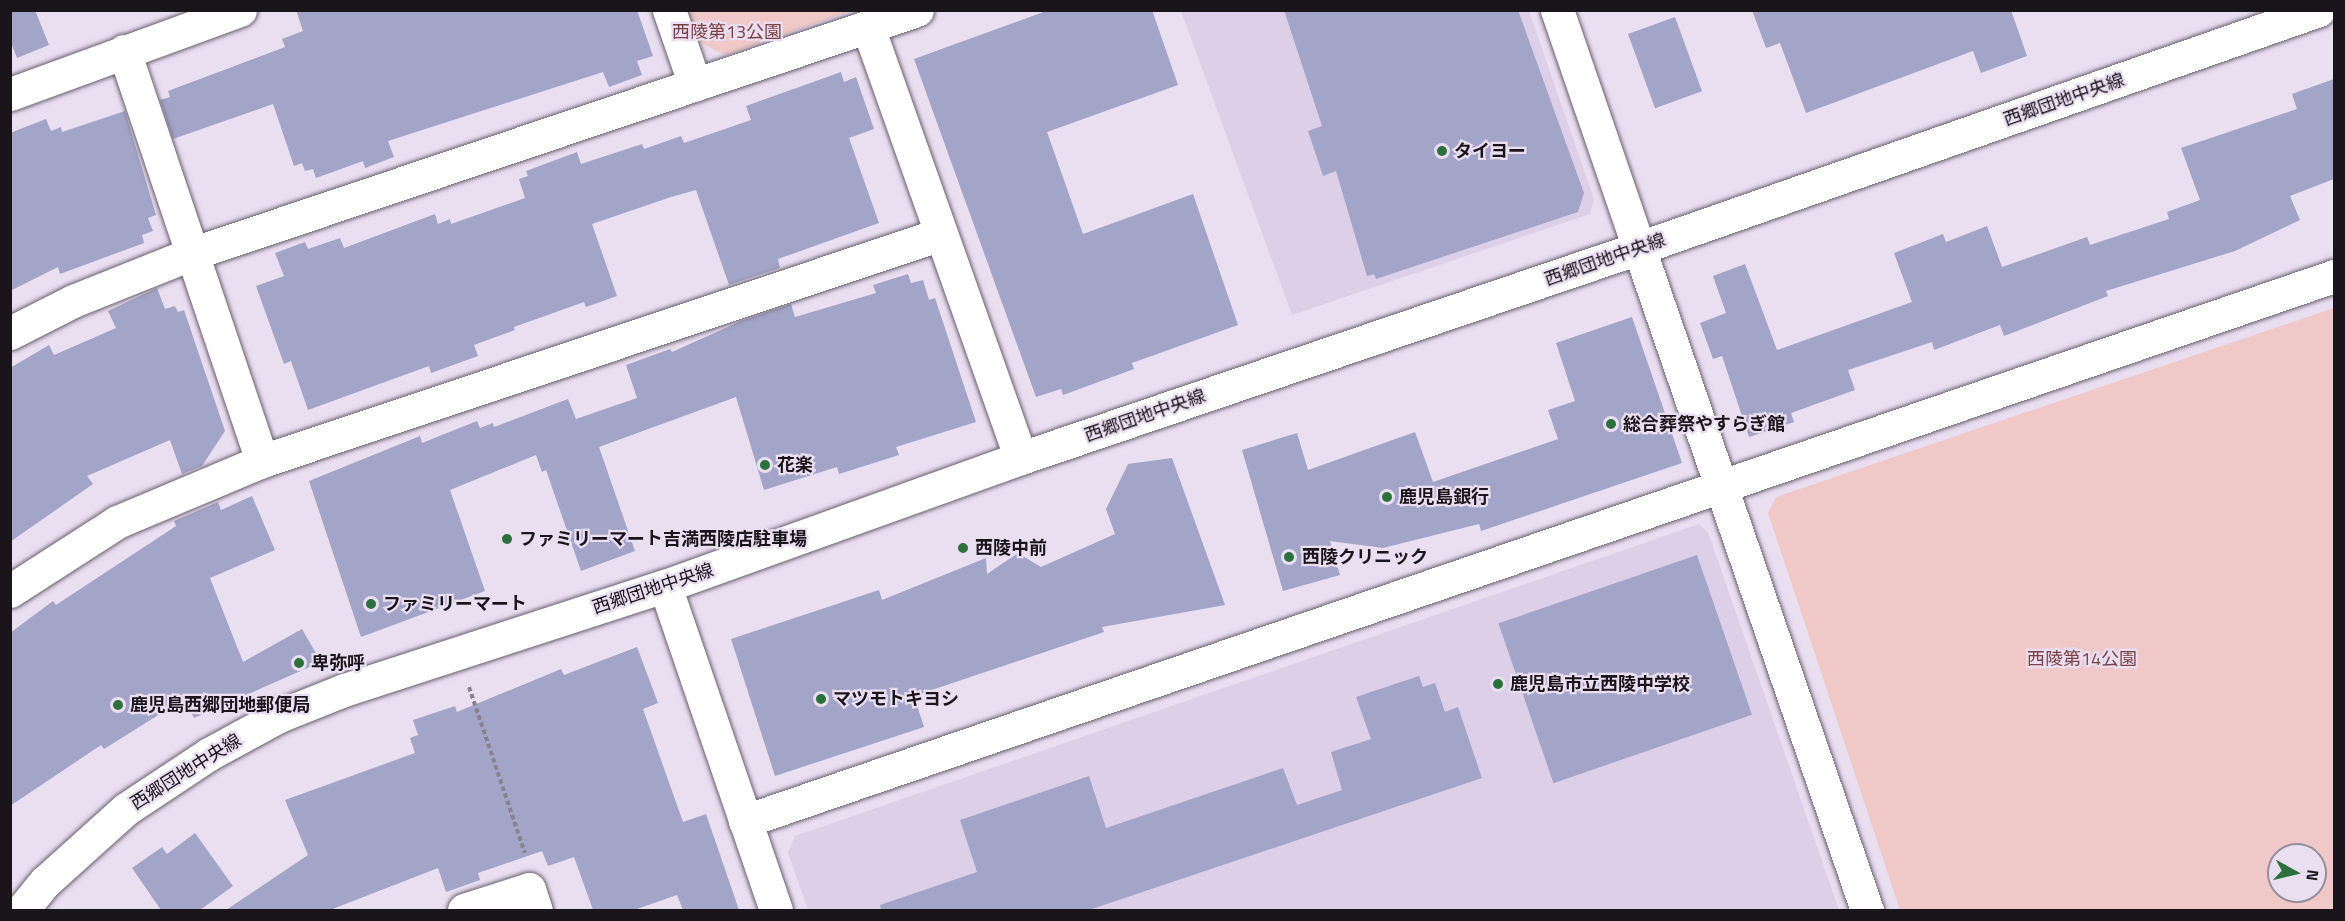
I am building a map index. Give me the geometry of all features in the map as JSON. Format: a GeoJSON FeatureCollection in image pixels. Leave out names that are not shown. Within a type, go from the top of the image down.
{"type":"FeatureCollection","features":[{"type":"Feature","properties":{"kind":"street"},"geometry":{"type":"LineString","coordinates":[[10,94],[240,10]]}},
{"type":"Feature","properties":{"kind":"street"},"geometry":{"type":"LineString","coordinates":[[669,10],[695,85]]}},
{"type":"Feature","properties":{"kind":"street"},"geometry":{"type":"LineString","coordinates":[[10,333],[74,301],[192,254],[917,10]]}},
{"type":"Feature","properties":{"kind":"street","name":"西郷団地中央線"},"geometry":{"type":"LineString","coordinates":[[22,910],[45,882],[126,809],[209,754],[279,716],[458,652],[665,586],[1021,458],[1639,249],[2319,10]]}},
{"type":"Feature","properties":{"kind":"street"},"geometry":{"type":"LineString","coordinates":[[1561,12],[1639,249],[1867,910]]}},
{"type":"Feature","properties":{"kind":"street"},"geometry":{"type":"LineString","coordinates":[[868,27],[1021,458]]}},
{"type":"Feature","properties":{"kind":"street"},"geometry":{"type":"LineString","coordinates":[[124,51],[262,461]]}},
{"type":"Feature","properties":{"kind":"street"},"geometry":{"type":"LineString","coordinates":[[10,591],[117,522],[262,461],[941,234]]}},
{"type":"Feature","properties":{"kind":"street"},"geometry":{"type":"LineString","coordinates":[[745,820],[2334,276]]}},
{"type":"Feature","properties":{"kind":"street"},"geometry":{"type":"LineString","coordinates":[[665,586],[776,910]]}},
{"type":"Feature","properties":{"kind":"street"},"geometry":{"type":"LineString","coordinates":[[464,910],[533,900]]}},
{"type":"Feature","properties":{"kind":"path"},"geometry":{"type":"LineString","coordinates":[[458,652],[530,868],[533,900]]}},
{"type":"Feature","properties":{"kind":"shaded area","name":"タイヨー"},"geometry":{"type":"Polygon","coordinates":[[[1181,11],[1529,11],[1594,199],[1590,214],[1292,315],[1181,11]]]}},
{"type":"Feature","properties":{"kind":"shaded area","name":"鹿児島市立西陵中学校"},"geometry":{"type":"Polygon","coordinates":[[[1699,524],[1708,532],[1839,910],[808,910],[788,853],[795,836],[1699,524]]]}},
{"type":"Feature","properties":{"kind":"green space","name":"西陵第13公園"},"geometry":{"type":"Polygon","coordinates":[[[688,10],[851,11],[725,55],[699,42],[688,10]]]}},
{"type":"Feature","properties":{"kind":"green space","name":"西陵第14公園"},"geometry":{"type":"Polygon","coordinates":[[[2334,308],[2334,910],[1900,910],[1768,513],[1776,497],[2334,308]]]}},
{"type":"Feature","properties":{"kind":"building"},"geometry":{"type":"Polygon","coordinates":[[[10,10],[35,10],[49,45],[17,58],[10,40],[10,10]]]}},
{"type":"Feature","properties":{"kind":"building"},"geometry":{"type":"Polygon","coordinates":[[[296,10],[637,10],[653,56],[637,61],[642,75],[609,87],[603,72],[388,141],[394,157],[365,168],[363,161],[316,178],[313,169],[305,171],[302,163],[294,166],[273,104],[173,139],[160,100],[170,97],[168,91],[285,47],[282,39],[303,31],[296,10]]]}},
{"type":"Feature","properties":{"kind":"building"},"geometry":{"type":"Polygon","coordinates":[[[1049,10],[1152,10],[1178,85],[1047,132],[1083,234],[1193,194],[1238,325],[1132,363],[1134,369],[1063,395],[1061,389],[1036,397],[914,59],[1049,10]]]}},
{"type":"Feature","properties":{"kind":"building","name":"タイヨー"},"geometry":{"type":"Polygon","coordinates":[[[1284,10],[1518,10],[1584,193],[1578,212],[1376,279],[1374,274],[1367,276],[1336,171],[1323,176],[1308,131],[1322,126],[1284,10]]]}},
{"type":"Feature","properties":{"kind":"building"},"geometry":{"type":"Polygon","coordinates":[[[1752,10],[2011,10],[2027,56],[1981,73],[1973,51],[1806,113],[1780,43],[1766,48],[1752,10]]]}},
{"type":"Feature","properties":{"kind":"building"},"geometry":{"type":"Polygon","coordinates":[[[1675,17],[1702,91],[1655,108],[1628,34],[1675,17]]]}},
{"type":"Feature","properties":{"kind":"building"},"geometry":{"type":"Polygon","coordinates":[[[841,72],[844,82],[856,77],[874,129],[849,138],[879,223],[778,259],[780,268],[729,285],[696,190],[671,197],[592,224],[617,296],[586,307],[584,302],[514,327],[515,330],[474,345],[478,356],[431,373],[429,366],[308,410],[291,361],[284,364],[256,286],[284,276],[275,253],[305,242],[308,249],[340,238],[344,248],[435,214],[438,224],[450,219],[451,224],[525,198],[519,179],[528,176],[526,171],[577,152],[581,164],[642,144],[644,149],[681,136],[684,143],[751,120],[746,106],[841,72]]]}},
{"type":"Feature","properties":{"kind":"building"},"geometry":{"type":"Polygon","coordinates":[[[2334,79],[2334,179],[2290,196],[2300,220],[2235,251],[2106,291],[2108,296],[2004,336],[2000,325],[1934,350],[1932,342],[1848,370],[1855,390],[1791,413],[1794,422],[1749,437],[1722,356],[1713,359],[1700,323],[1726,313],[1713,276],[1745,264],[1777,350],[1912,302],[1894,253],[1943,234],[1946,242],[1987,226],[2002,267],[2087,237],[2090,245],[2169,219],[2167,212],[2200,200],[2181,148],[2297,109],[2292,94],[2334,79]]]}},
{"type":"Feature","properties":{"kind":"building"},"geometry":{"type":"Polygon","coordinates":[[[125,111],[156,215],[148,218],[153,231],[142,235],[144,243],[60,274],[58,267],[10,291],[10,133],[46,119],[51,131],[61,127],[62,132],[125,111]]]}},
{"type":"Feature","properties":{"kind":"building"},"geometry":{"type":"Polygon","coordinates":[[[908,274],[911,283],[923,280],[929,300],[935,298],[976,422],[896,447],[899,455],[839,474],[837,467],[764,490],[736,397],[599,447],[635,551],[581,571],[546,470],[542,472],[536,455],[450,490],[485,591],[361,637],[309,481],[420,436],[422,443],[477,421],[480,428],[493,423],[494,427],[568,399],[576,419],[637,398],[626,365],[670,349],[672,352],[741,321],[791,304],[795,317],[876,293],[873,285],[908,274]]]}},
{"type":"Feature","properties":{"kind":"building"},"geometry":{"type":"Polygon","coordinates":[[[157,288],[165,309],[175,306],[178,312],[184,310],[225,431],[202,466],[182,474],[170,440],[87,476],[93,484],[10,542],[10,368],[49,345],[54,355],[116,328],[108,311],[157,288]]]}},
{"type":"Feature","properties":{"kind":"building"},"geometry":{"type":"Polygon","coordinates":[[[1632,317],[1682,463],[1481,531],[1479,524],[1383,548],[1330,541],[1340,575],[1283,591],[1242,450],[1297,433],[1308,470],[1415,432],[1433,482],[1558,439],[1548,410],[1575,401],[1556,343],[1632,317]]]}},
{"type":"Feature","properties":{"kind":"building"},"geometry":{"type":"Polygon","coordinates":[[[1172,458],[1225,605],[1102,627],[1104,632],[914,696],[924,727],[775,776],[731,639],[879,590],[882,600],[986,558],[987,574],[1018,553],[1041,567],[1115,534],[1106,509],[1128,464],[1172,458]]]}},
{"type":"Feature","properties":{"kind":"building"},"geometry":{"type":"Polygon","coordinates":[[[252,496],[275,550],[210,578],[243,662],[302,629],[321,662],[194,718],[184,699],[104,749],[101,745],[10,806],[10,633],[53,601],[56,605],[176,526],[174,521],[218,502],[221,510],[252,496]]]}},
{"type":"Feature","properties":{"kind":"building"},"geometry":{"type":"Polygon","coordinates":[[[1697,555],[1752,715],[1553,783],[1498,623],[1697,555]]]}},
{"type":"Feature","properties":{"kind":"building"},"geometry":{"type":"Polygon","coordinates":[[[637,647],[658,703],[643,709],[683,822],[706,814],[739,910],[683,910],[677,895],[634,910],[593,910],[574,857],[548,866],[542,851],[478,873],[480,880],[446,892],[438,868],[330,910],[226,910],[308,855],[285,800],[415,753],[410,738],[418,735],[413,720],[455,706],[457,712],[561,669],[564,675],[637,647]]]}},
{"type":"Feature","properties":{"kind":"building"},"geometry":{"type":"Polygon","coordinates":[[[1419,676],[1423,687],[1435,683],[1445,712],[1458,707],[1482,778],[1089,910],[881,910],[880,905],[977,872],[960,820],[1089,776],[1106,828],[1283,768],[1297,805],[1342,790],[1331,752],[1371,739],[1356,697],[1419,676]]]}},
{"type":"Feature","properties":{"kind":"building"},"geometry":{"type":"Polygon","coordinates":[[[195,833],[233,886],[200,910],[161,910],[132,868],[162,847],[167,854],[195,833]]]}},
{"type":"Feature","properties":{"kind":"place","name":"タイヨー"},"geometry":{"type":"Point","coordinates":[1442,151]}},
{"type":"Feature","properties":{"kind":"place","name":"総合葬祭やすらぎ館"},"geometry":{"type":"Point","coordinates":[1611,424]}},
{"type":"Feature","properties":{"kind":"place","name":"花楽"},"geometry":{"type":"Point","coordinates":[765,465]}},
{"type":"Feature","properties":{"kind":"place","name":"鹿児島銀行"},"geometry":{"type":"Point","coordinates":[1387,497]}},
{"type":"Feature","properties":{"kind":"place","name":"ファミリーマート吉満西陵店駐車場"},"geometry":{"type":"Point","coordinates":[507,539]}},
{"type":"Feature","properties":{"kind":"place","name":"西陵中前"},"geometry":{"type":"Point","coordinates":[963,548]}},
{"type":"Feature","properties":{"kind":"place","name":"西陵クリニック"},"geometry":{"type":"Point","coordinates":[1289,557]}},
{"type":"Feature","properties":{"kind":"place","name":"ファミリーマート"},"geometry":{"type":"Point","coordinates":[371,604]}},
{"type":"Feature","properties":{"kind":"place","name":"卑弥呼"},"geometry":{"type":"Point","coordinates":[299,663]}},
{"type":"Feature","properties":{"kind":"place","name":"鹿児島市立西陵中学校"},"geometry":{"type":"Point","coordinates":[1498,684]}},
{"type":"Feature","properties":{"kind":"place","name":"マツモトキヨシ"},"geometry":{"type":"Point","coordinates":[821,699]}},
{"type":"Feature","properties":{"kind":"place","name":"鹿児島西郷団地郵便局"},"geometry":{"type":"Point","coordinates":[118,705]}}]}
